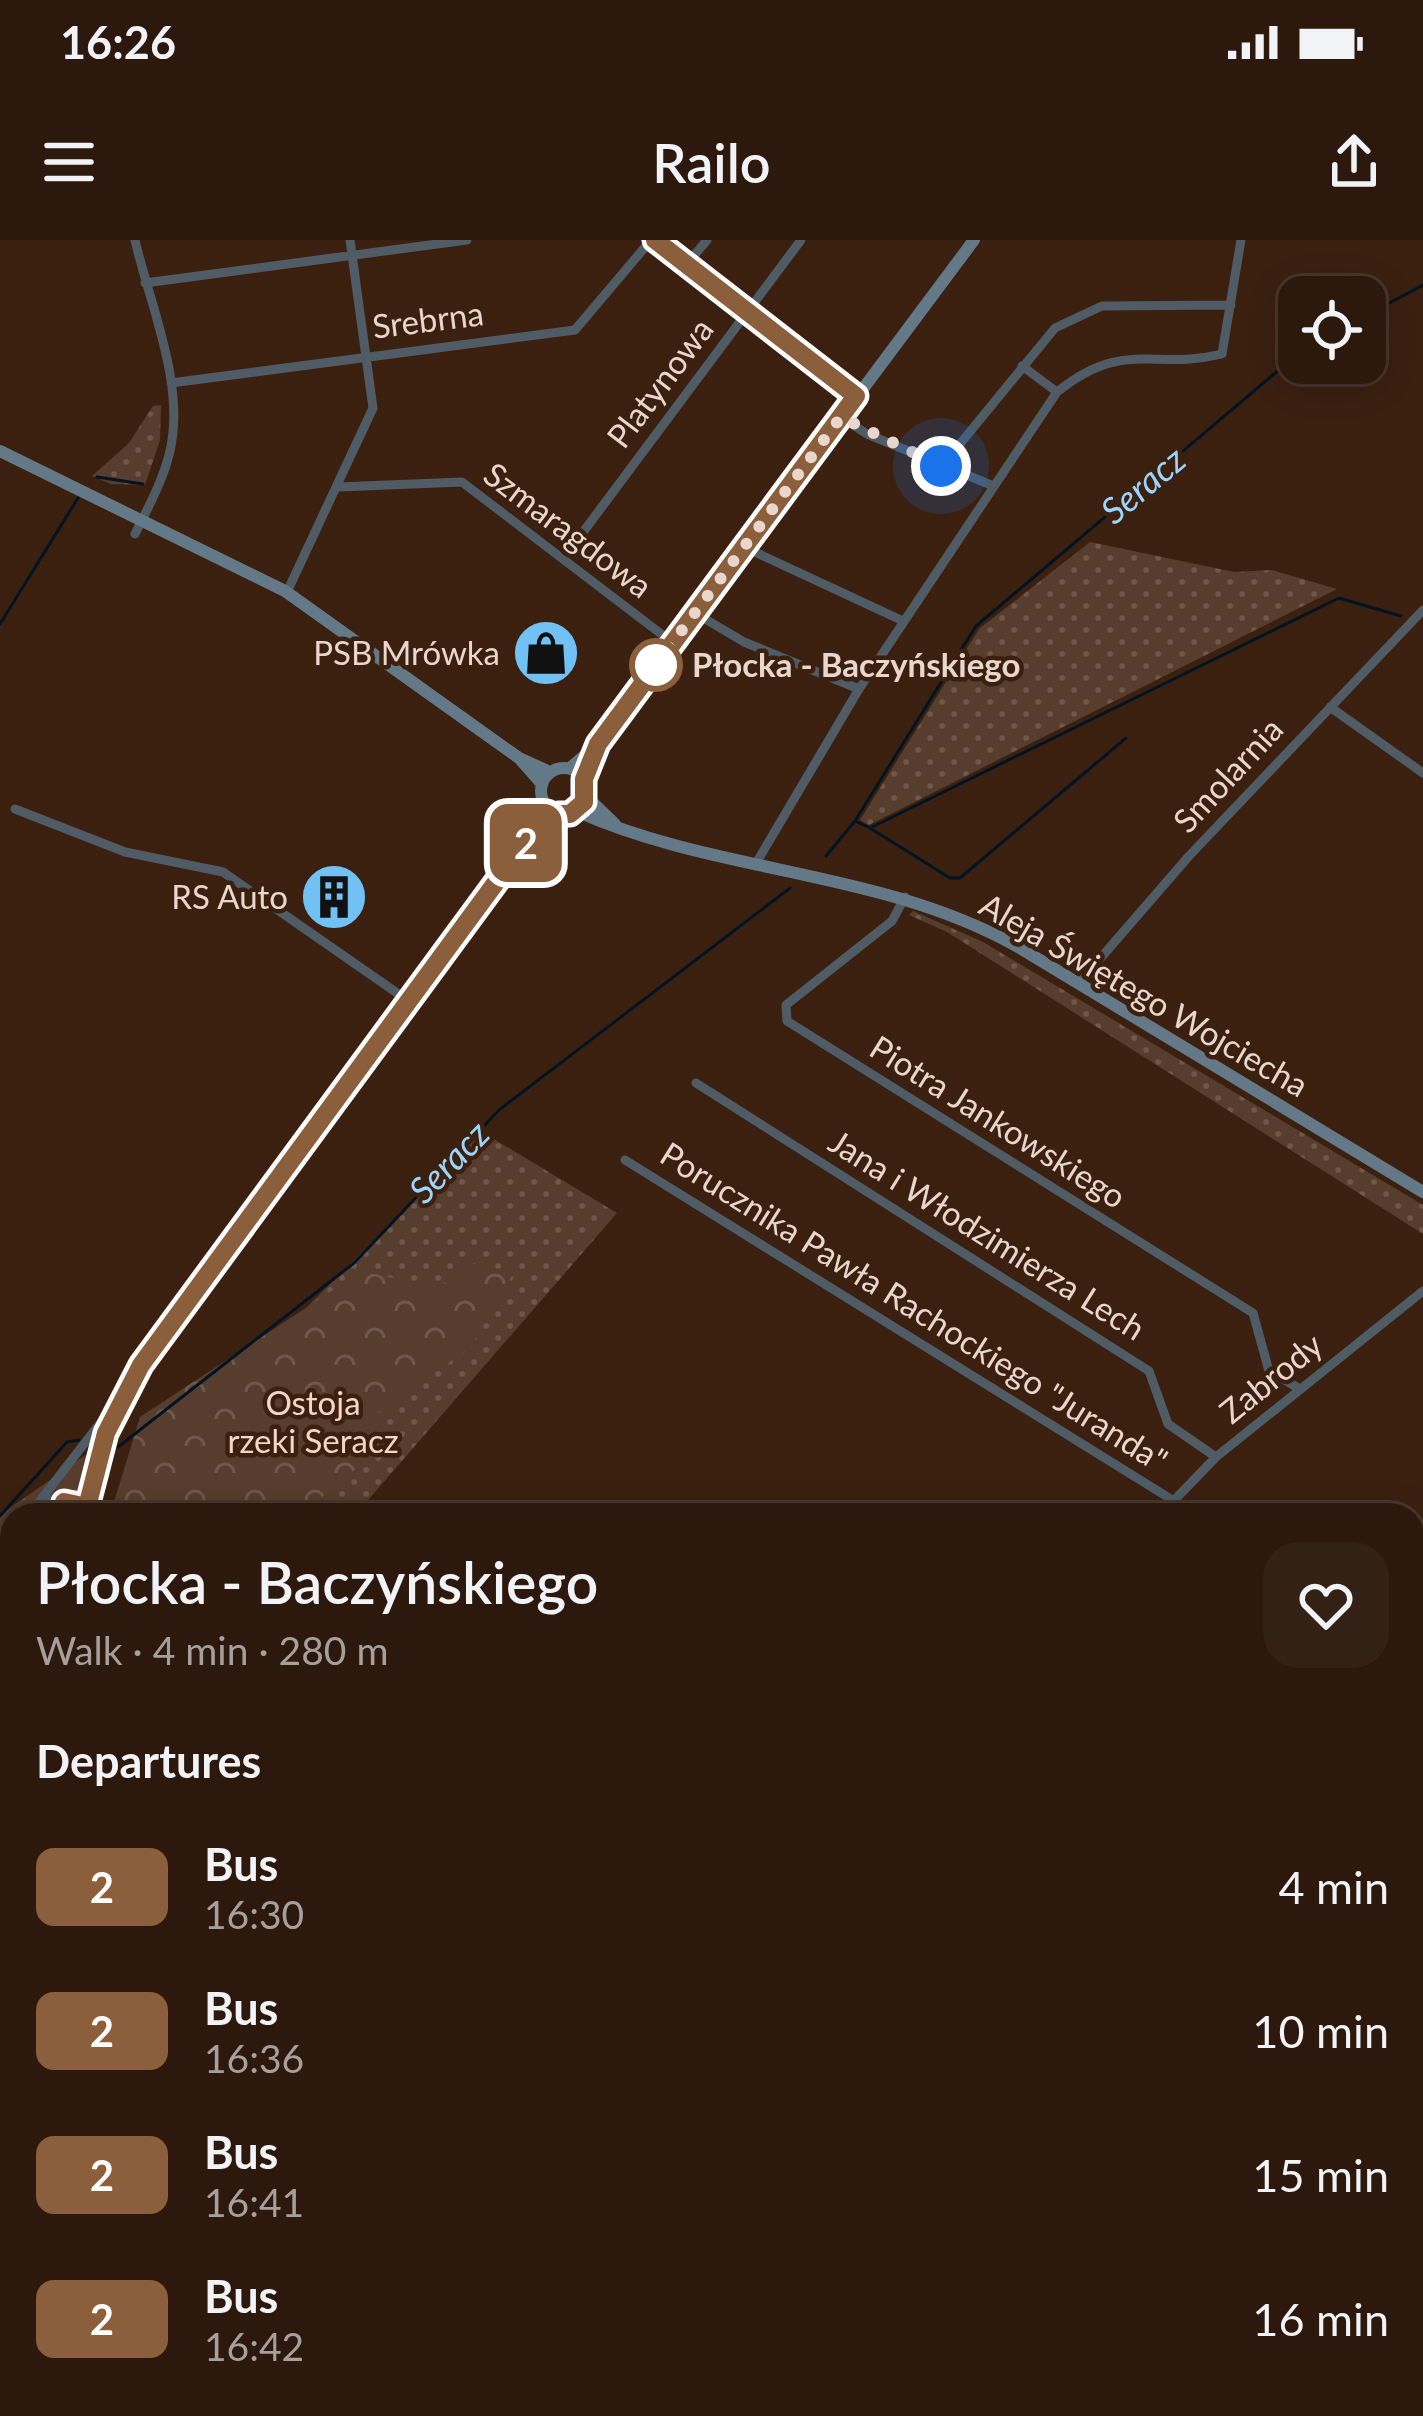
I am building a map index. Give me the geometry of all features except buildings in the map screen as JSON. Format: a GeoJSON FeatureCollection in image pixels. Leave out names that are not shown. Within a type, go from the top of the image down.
{"type":"FeatureCollection","features":[{"type":"Feature","properties":{"kind":"street"},"geometry":{"type":"LineString","coordinates":[[135,240],[171,382],[170,452],[136,533]]}},
{"type":"Feature","properties":{"kind":"street"},"geometry":{"type":"LineString","coordinates":[[287,592],[373,407],[350,240]]}},
{"type":"Feature","properties":{"kind":"street"},"geometry":{"type":"LineString","coordinates":[[145,283],[467,240]]}},
{"type":"Feature","properties":{"kind":"street"},"geometry":{"type":"LineString","coordinates":[[653,240],[856,396]]}},
{"type":"Feature","properties":{"kind":"street","name":"Srebrna"},"geometry":{"type":"LineString","coordinates":[[171,382],[575,330],[653,240]]}},
{"type":"Feature","properties":{"kind":"street"},"geometry":{"type":"LineString","coordinates":[[687,264],[706,240]]}},
{"type":"Feature","properties":{"kind":"street","name":"Platynowa"},"geometry":{"type":"LineString","coordinates":[[562,559],[801,240]]}},
{"type":"Feature","properties":{"kind":"street"},"geometry":{"type":"LineString","coordinates":[[546,778],[570,768],[598,744],[974,240]]}},
{"type":"Feature","properties":{"kind":"street"},"geometry":{"type":"LineString","coordinates":[[754,865],[901,620],[1057,392],[1086,369],[1125,356],[1218,356],[1224,349],[1240,240]]}},
{"type":"Feature","properties":{"kind":"street"},"geometry":{"type":"LineString","coordinates":[[941,466],[1055,328],[1102,306],[1231,305]]}},
{"type":"Feature","properties":{"kind":"street"},"geometry":{"type":"LineString","coordinates":[[1022,366],[1057,392]]}},
{"type":"Feature","properties":{"kind":"street"},"geometry":{"type":"LineString","coordinates":[[841,417],[941,466],[991,484]]}},
{"type":"Feature","properties":{"kind":"street"},"geometry":{"type":"LineString","coordinates":[[0,451],[143,517],[287,592],[546,778]]}},
{"type":"Feature","properties":{"kind":"street","name":"Szmaragdowa"},"geometry":{"type":"LineString","coordinates":[[338,487],[424,479],[462,482],[673,643]]}},
{"type":"Feature","properties":{"kind":"street"},"geometry":{"type":"LineString","coordinates":[[744,547],[901,620]]}},
{"type":"Feature","properties":{"kind":"street","name":"Smolarnia"},"geometry":{"type":"LineString","coordinates":[[1079,983],[1189,856],[1423,610]]}},
{"type":"Feature","properties":{"kind":"street"},"geometry":{"type":"LineString","coordinates":[[695,613],[744,642],[859,689]]}},
{"type":"Feature","properties":{"kind":"street"},"geometry":{"type":"LineString","coordinates":[[1330,707],[1423,773]]}},
{"type":"Feature","properties":{"kind":"street"},"geometry":{"type":"LineString","coordinates":[[530,836],[558,814],[576,811],[586,797],[584,779],[598,744]]}},
{"type":"Feature","properties":{"kind":"street"},"geometry":{"type":"LineString","coordinates":[[570,768],[584,779]]}},
{"type":"Feature","properties":{"kind":"street"},"geometry":{"type":"LineString","coordinates":[[38,1503],[530,836],[544,804],[546,778]]}},
{"type":"Feature","properties":{"kind":"street","name":"Aleja Świętego Wojciecha"},"geometry":{"type":"LineString","coordinates":[[586,797],[616,825]]}},
{"type":"Feature","properties":{"kind":"street"},"geometry":{"type":"LineString","coordinates":[[544,804],[558,814]]}},
{"type":"Feature","properties":{"kind":"street"},"geometry":{"type":"LineString","coordinates":[[15,809],[125,852],[223,872],[410,1002]]}},
{"type":"Feature","properties":{"kind":"street","name":"Aleja Świętego Wojciecha"},"geometry":{"type":"LineString","coordinates":[[576,811],[669,847],[905,897],[993,932],[1423,1192]]}},
{"type":"Feature","properties":{"kind":"street","name":"Piotra Jankowskiego"},"geometry":{"type":"LineString","coordinates":[[905,897],[892,921],[796,994],[787,1005],[787,1022],[1253,1313],[1270,1371],[1300,1389]]}},
{"type":"Feature","properties":{"kind":"street","name":"Jana i Włodzimierza Lech"},"geometry":{"type":"LineString","coordinates":[[696,1083],[1149,1371],[1168,1424],[1216,1457]]}},
{"type":"Feature","properties":{"kind":"street","name":"Porucznika Pawła Rachockiego \"Juranda\""},"geometry":{"type":"LineString","coordinates":[[625,1160],[1174,1501]]}},
{"type":"Feature","properties":{"kind":"street","name":"Zabrody"},"geometry":{"type":"LineString","coordinates":[[1174,1501],[1216,1457],[1423,1291]]}},
{"type":"Feature","properties":{"kind":"street"},"geometry":{"type":"LineString","coordinates":[[88,1503],[106,1433],[125,1391]]}},
{"type":"Feature","properties":{"kind":"street"},"geometry":{"type":"LineString","coordinates":[[42,1498],[59,1503]]}},
{"type":"Feature","properties":{"kind":"green space"},"geometry":{"type":"Polygon","coordinates":[[[161,405],[160,440],[145,485],[111,484],[92,476],[129,443],[153,406],[161,405]]]}},
{"type":"Feature","properties":{"kind":"green space"},"geometry":{"type":"Polygon","coordinates":[[[1090,542],[1234,572],[1272,570],[1337,589],[869,825],[860,820],[979,629],[1090,542]]]}},
{"type":"Feature","properties":{"kind":"green space"},"geometry":{"type":"Polygon","coordinates":[[[913,911],[983,942],[1423,1205],[1423,1234],[947,932],[909,915],[913,911]]]}},
{"type":"Feature","properties":{"kind":"green space","name":"Ostoja rzeki Seracz"},"geometry":{"type":"Polygon","coordinates":[[[482,1132],[617,1213],[365,1503],[115,1503],[135,1436],[279,1335],[482,1132]]]}},
{"type":"Feature","properties":{"kind":"green space"},"geometry":{"type":"Polygon","coordinates":[[[470,1263],[514,1272],[472,1346],[373,1416],[359,1466],[315,1503],[114,1503],[140,1417],[362,1271],[438,1288],[470,1263]]]}},
{"type":"Feature","properties":{"kind":"green space"},"geometry":{"type":"Polygon","coordinates":[[[87,1454],[75,1503],[17,1503],[87,1454]]]}},
{"type":"Feature","properties":{"kind":"waterway","name":"Seracz"},"geometry":{"type":"LineString","coordinates":[[1386,305],[1423,285]]}},
{"type":"Feature","properties":{"kind":"waterway","name":"Seracz"},"geometry":{"type":"LineString","coordinates":[[826,856],[855,821],[976,626],[1278,371]]}},
{"type":"Feature","properties":{"kind":"waterway"},"geometry":{"type":"LineString","coordinates":[[97,477],[143,484]]}},
{"type":"Feature","properties":{"kind":"waterway"},"geometry":{"type":"LineString","coordinates":[[0,624],[78,498]]}},
{"type":"Feature","properties":{"kind":"waterway"},"geometry":{"type":"LineString","coordinates":[[855,821],[870,828],[1339,598],[1401,616]]}},
{"type":"Feature","properties":{"kind":"waterway"},"geometry":{"type":"LineString","coordinates":[[870,828],[950,878],[960,878],[1126,738]]}},
{"type":"Feature","properties":{"kind":"waterway","name":"Seracz"},"geometry":{"type":"LineString","coordinates":[[118,1447],[354,1263],[499,1110],[790,888]]}},
{"type":"Feature","properties":{"kind":"waterway","name":"Seracz"},"geometry":{"type":"LineString","coordinates":[[12,1503],[67,1442],[79,1440]]}},
{"type":"Feature","properties":{"kind":"bus line","name":"2"},"geometry":{"type":"LineString","coordinates":[[88,1503],[106,1433],[141,1365],[530,836],[558,814],[580,808],[587,791],[584,779],[598,744],[856,396],[655,240]]}},
{"type":"Feature","properties":{"kind":"bus line","name":"2"},"geometry":{"type":"LineString","coordinates":[[64,1502],[69,1503]]}},
{"type":"Feature","properties":{"kind":"place","name":"PSB Mrówka"},"geometry":{"type":"Point","coordinates":[546,653]}},
{"type":"Feature","properties":{"kind":"place","name":"Płocka - Baczyńskiego"},"geometry":{"type":"Point","coordinates":[656,665]}},
{"type":"Feature","properties":{"kind":"place","name":"RS Auto"},"geometry":{"type":"Point","coordinates":[334,897]}},
{"type":"Feature","properties":{"kind":"route"},"geometry":{"type":"LineString","coordinates":[[656,665],[841,417],[859,430],[941,466]]}}]}
